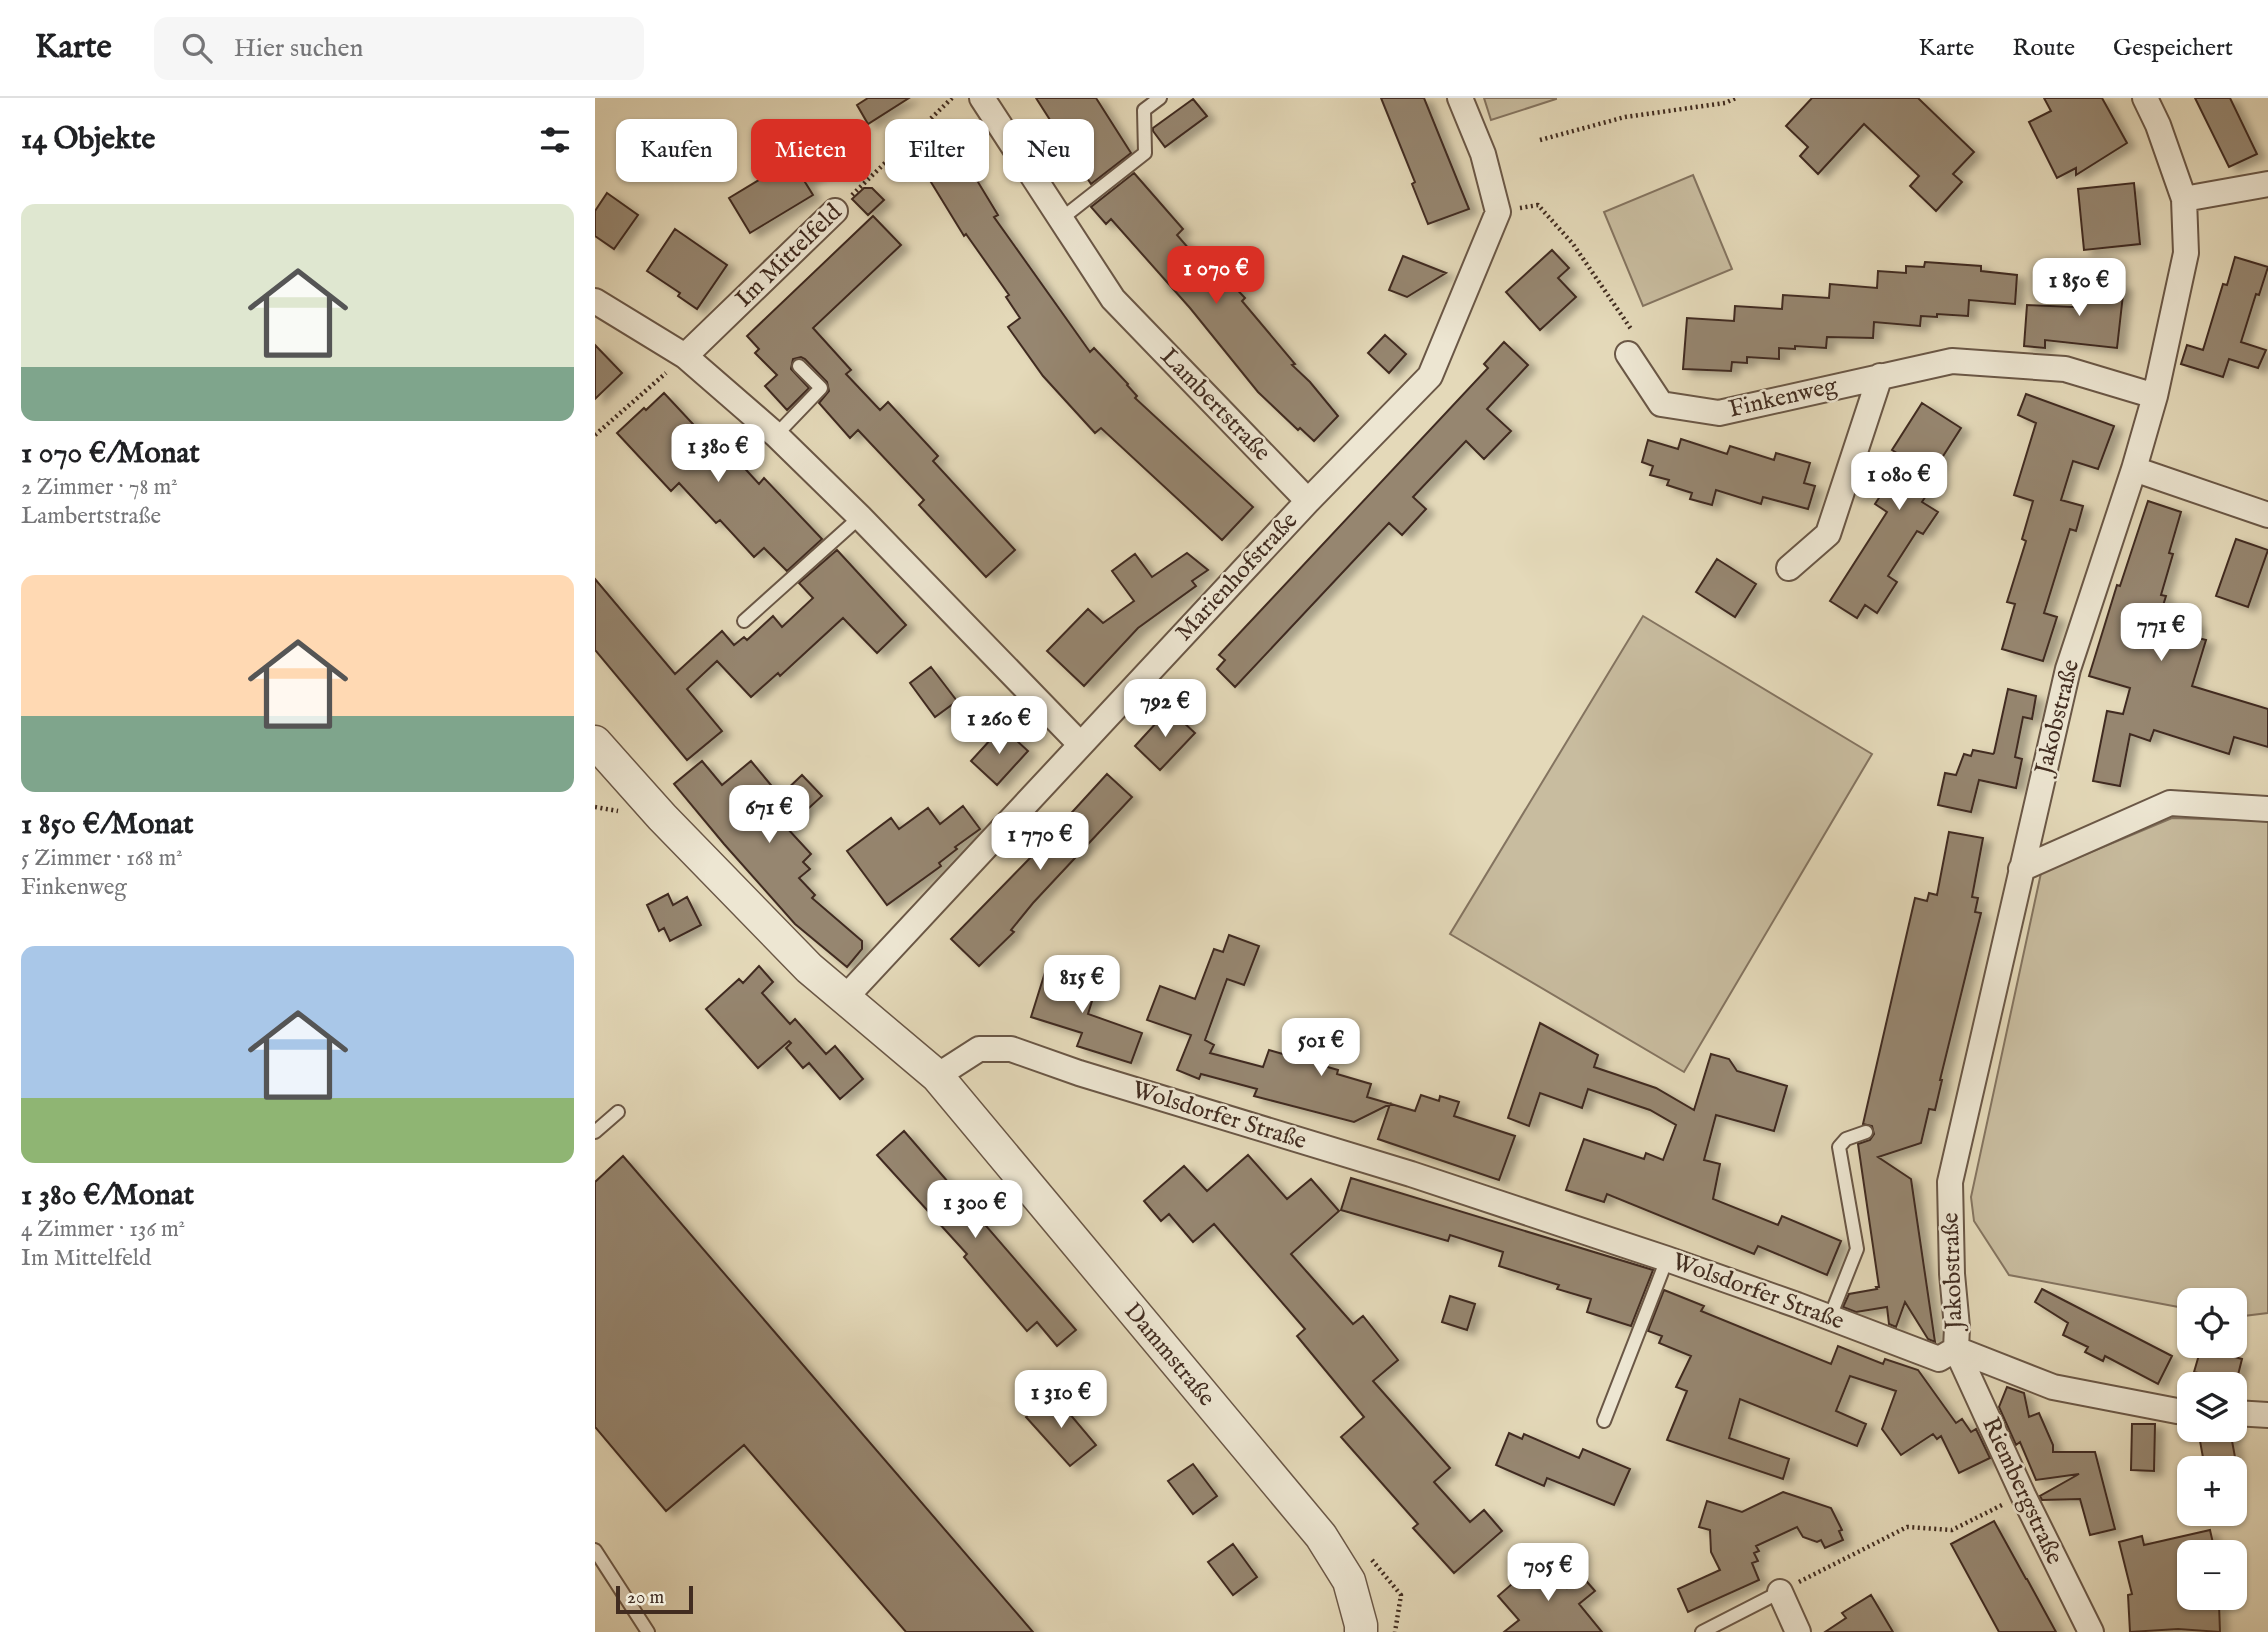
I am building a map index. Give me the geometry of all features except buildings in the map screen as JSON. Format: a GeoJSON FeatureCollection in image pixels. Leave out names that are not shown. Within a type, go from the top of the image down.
{"type":"FeatureCollection","features":[{"type":"Feature","properties":{"kind":"street","name":"Lambertstraße"},"geometry":{"type":"LineString","coordinates":[[982,98],[1113,299],[1308,501]]}},
{"type":"Feature","properties":{"kind":"street"},"geometry":{"type":"LineString","coordinates":[[1460,98],[1483,154],[1498,212]]}},
{"type":"Feature","properties":{"kind":"street","name":"Jakobstraße"},"geometry":{"type":"LineString","coordinates":[[1956,1349],[1950,1182],[2068,669],[2134,470],[2155,396],[2186,253],[2184,199],[2158,125],[2145,98]]}},
{"type":"Feature","properties":{"kind":"street"},"geometry":{"type":"LineString","coordinates":[[2184,199],[2268,184]]}},
{"type":"Feature","properties":{"kind":"street","name":"Im Mittelfeld"},"geometry":{"type":"LineString","coordinates":[[685,356],[835,211]]}},
{"type":"Feature","properties":{"kind":"street","name":"Marienhofstraße"},"geometry":{"type":"LineString","coordinates":[[844,999],[1308,501],[1430,376],[1498,212]]}},
{"type":"Feature","properties":{"kind":"street"},"geometry":{"type":"LineString","coordinates":[[595,301],[685,356],[776,435],[860,517],[1080,744]]}},
{"type":"Feature","properties":{"kind":"street","name":"Finkenweg"},"geometry":{"type":"LineString","coordinates":[[1628,354],[1661,404],[1719,414],[1952,360],[2065,369],[2155,396]]}},
{"type":"Feature","properties":{"kind":"street","name":"Finkenweg"},"geometry":{"type":"LineString","coordinates":[[1789,568],[1829,534],[1880,376]]}},
{"type":"Feature","properties":{"kind":"street"},"geometry":{"type":"LineString","coordinates":[[2134,470],[2268,515]]}},
{"type":"Feature","properties":{"kind":"street"},"geometry":{"type":"LineString","coordinates":[[595,742],[662,817],[809,968],[937,1076]]}},
{"type":"Feature","properties":{"kind":"street"},"geometry":{"type":"LineString","coordinates":[[2021,869],[2170,803],[2268,809]]}},
{"type":"Feature","properties":{"kind":"street","name":"Wolsdorfer Straße"},"geometry":{"type":"LineString","coordinates":[[937,1076],[979,1049],[1011,1049],[1093,1077],[1411,1174],[1668,1259],[1939,1359],[1956,1349]]}},
{"type":"Feature","properties":{"kind":"street","name":"Dammstraße"},"geometry":{"type":"LineString","coordinates":[[937,1076],[1321,1536],[1349,1581],[1370,1630]]}},
{"type":"Feature","properties":{"kind":"street"},"geometry":{"type":"LineString","coordinates":[[1956,1349],[2053,1387],[2177,1411]]}},
{"type":"Feature","properties":{"kind":"street","name":"Riembergstraße"},"geometry":{"type":"LineString","coordinates":[[1956,1349],[2022,1495],[2091,1632]]}},
{"type":"Feature","properties":{"kind":"street"},"geometry":{"type":"LineString","coordinates":[[2247,1414],[2268,1415]]}},
{"type":"Feature","properties":{"kind":"street"},"geometry":{"type":"LineString","coordinates":[[1780,1592],[1798,1632]]}},
{"type":"Feature","properties":{"kind":"lane"},"geometry":{"type":"LineString","coordinates":[[1061,219],[1145,153],[1144,110],[1160,98]]}},
{"type":"Feature","properties":{"kind":"lane"},"geometry":{"type":"LineString","coordinates":[[776,435],[821,388],[799,366]]}},
{"type":"Feature","properties":{"kind":"lane"},"geometry":{"type":"LineString","coordinates":[[744,621],[860,517]]}},
{"type":"Feature","properties":{"kind":"lane"},"geometry":{"type":"LineString","coordinates":[[595,1132],[618,1112]]}},
{"type":"Feature","properties":{"kind":"lane"},"geometry":{"type":"LineString","coordinates":[[1830,1317],[1857,1249],[1839,1147],[1846,1139],[1866,1132]]}},
{"type":"Feature","properties":{"kind":"lane"},"geometry":{"type":"LineString","coordinates":[[1604,1422],[1668,1259]]}},
{"type":"Feature","properties":{"kind":"lane"},"geometry":{"type":"LineString","coordinates":[[595,1550],[648,1632]]}},
{"type":"Feature","properties":{"kind":"lane"},"geometry":{"type":"LineString","coordinates":[[1702,1632],[1780,1592]]}},
{"type":"Feature","properties":{"kind":"path","name":"Im Mittelfeld"},"geometry":{"type":"LineString","coordinates":[[835,211],[952,98]]}},
{"type":"Feature","properties":{"kind":"path"},"geometry":{"type":"LineString","coordinates":[[1540,140],[1625,117],[1725,103],[1736,98]]}},
{"type":"Feature","properties":{"kind":"path"},"geometry":{"type":"LineString","coordinates":[[1498,212],[1538,205],[1573,244],[1632,329],[1628,354]]}},
{"type":"Feature","properties":{"kind":"path"},"geometry":{"type":"LineString","coordinates":[[595,435],[685,356]]}},
{"type":"Feature","properties":{"kind":"path"},"geometry":{"type":"LineString","coordinates":[[1780,1592],[1907,1527],[1952,1530],[2022,1495]]}},
{"type":"Feature","properties":{"kind":"shaded area"},"geometry":{"type":"Polygon","coordinates":[[[1484,98],[1556,98],[1556,99],[1491,120],[1484,98]]]}},
{"type":"Feature","properties":{"kind":"shaded area"},"geometry":{"type":"Polygon","coordinates":[[[1693,175],[1732,269],[1643,306],[1604,212],[1693,175]]]}},
{"type":"Feature","properties":{"kind":"shaded area"},"geometry":{"type":"Polygon","coordinates":[[[1643,616],[1872,754],[1684,1072],[1450,934],[1643,616]]]}},
{"type":"Feature","properties":{"kind":"shaded area"},"geometry":{"type":"Polygon","coordinates":[[[2172,818],[2268,821],[2268,1313],[2247,1316],[2247,1288],[2177,1288],[2177,1307],[2009,1275],[1974,1221],[1971,1197],[2041,873],[2172,818]]]}}]}
